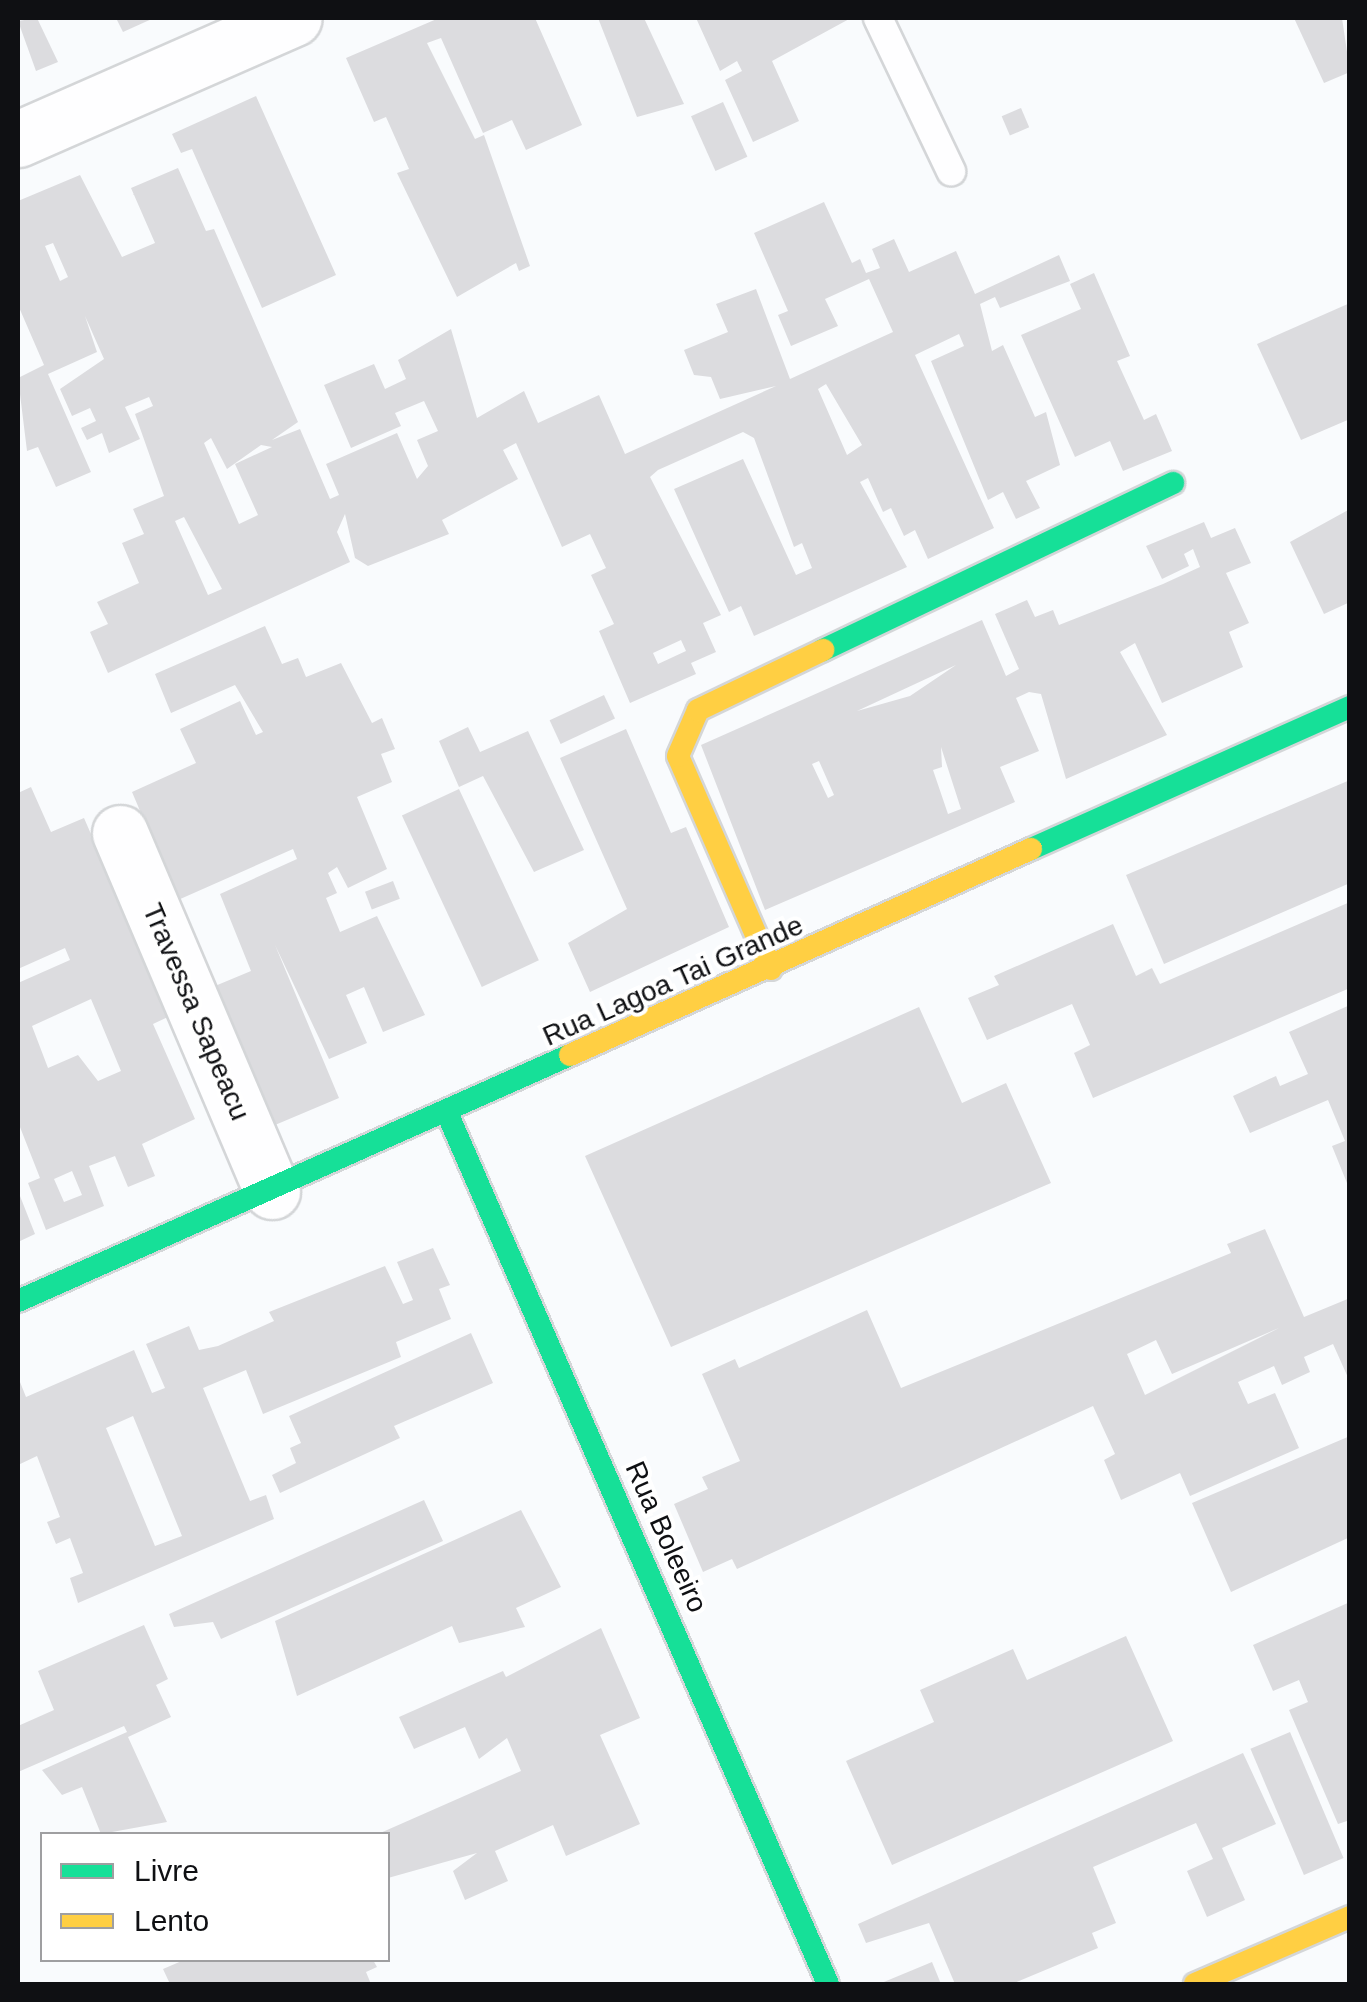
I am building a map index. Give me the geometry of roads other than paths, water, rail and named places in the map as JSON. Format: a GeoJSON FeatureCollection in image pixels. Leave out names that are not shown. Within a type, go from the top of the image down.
{"type":"FeatureCollection","features":[{"type":"Feature","properties":{"kind":"street"},"geometry":{"type":"LineString","coordinates":[[18,139],[294,18]]}},
{"type":"Feature","properties":{"kind":"street"},"geometry":{"type":"LineString","coordinates":[[771,968],[678,756],[698,710],[1173,483]]}},
{"type":"Feature","properties":{"kind":"street","name":"Rua Lagoa Tai Grande"},"geometry":{"type":"LineString","coordinates":[[18,1301],[448,1115],[1350,707]]}},
{"type":"Feature","properties":{"kind":"street","name":"Travessa Sapeacu"},"geometry":{"type":"LineString","coordinates":[[120,833],[272,1191]]}},
{"type":"Feature","properties":{"kind":"street","name":"Rua Boleeiro"},"geometry":{"type":"LineString","coordinates":[[448,1115],[828,1984]]}},
{"type":"Feature","properties":{"kind":"street"},"geometry":{"type":"LineString","coordinates":[[1195,1984],[1350,1917]]}},
{"type":"Feature","properties":{"kind":"lane"},"geometry":{"type":"LineString","coordinates":[[878,18],[951,172]]}}]}
